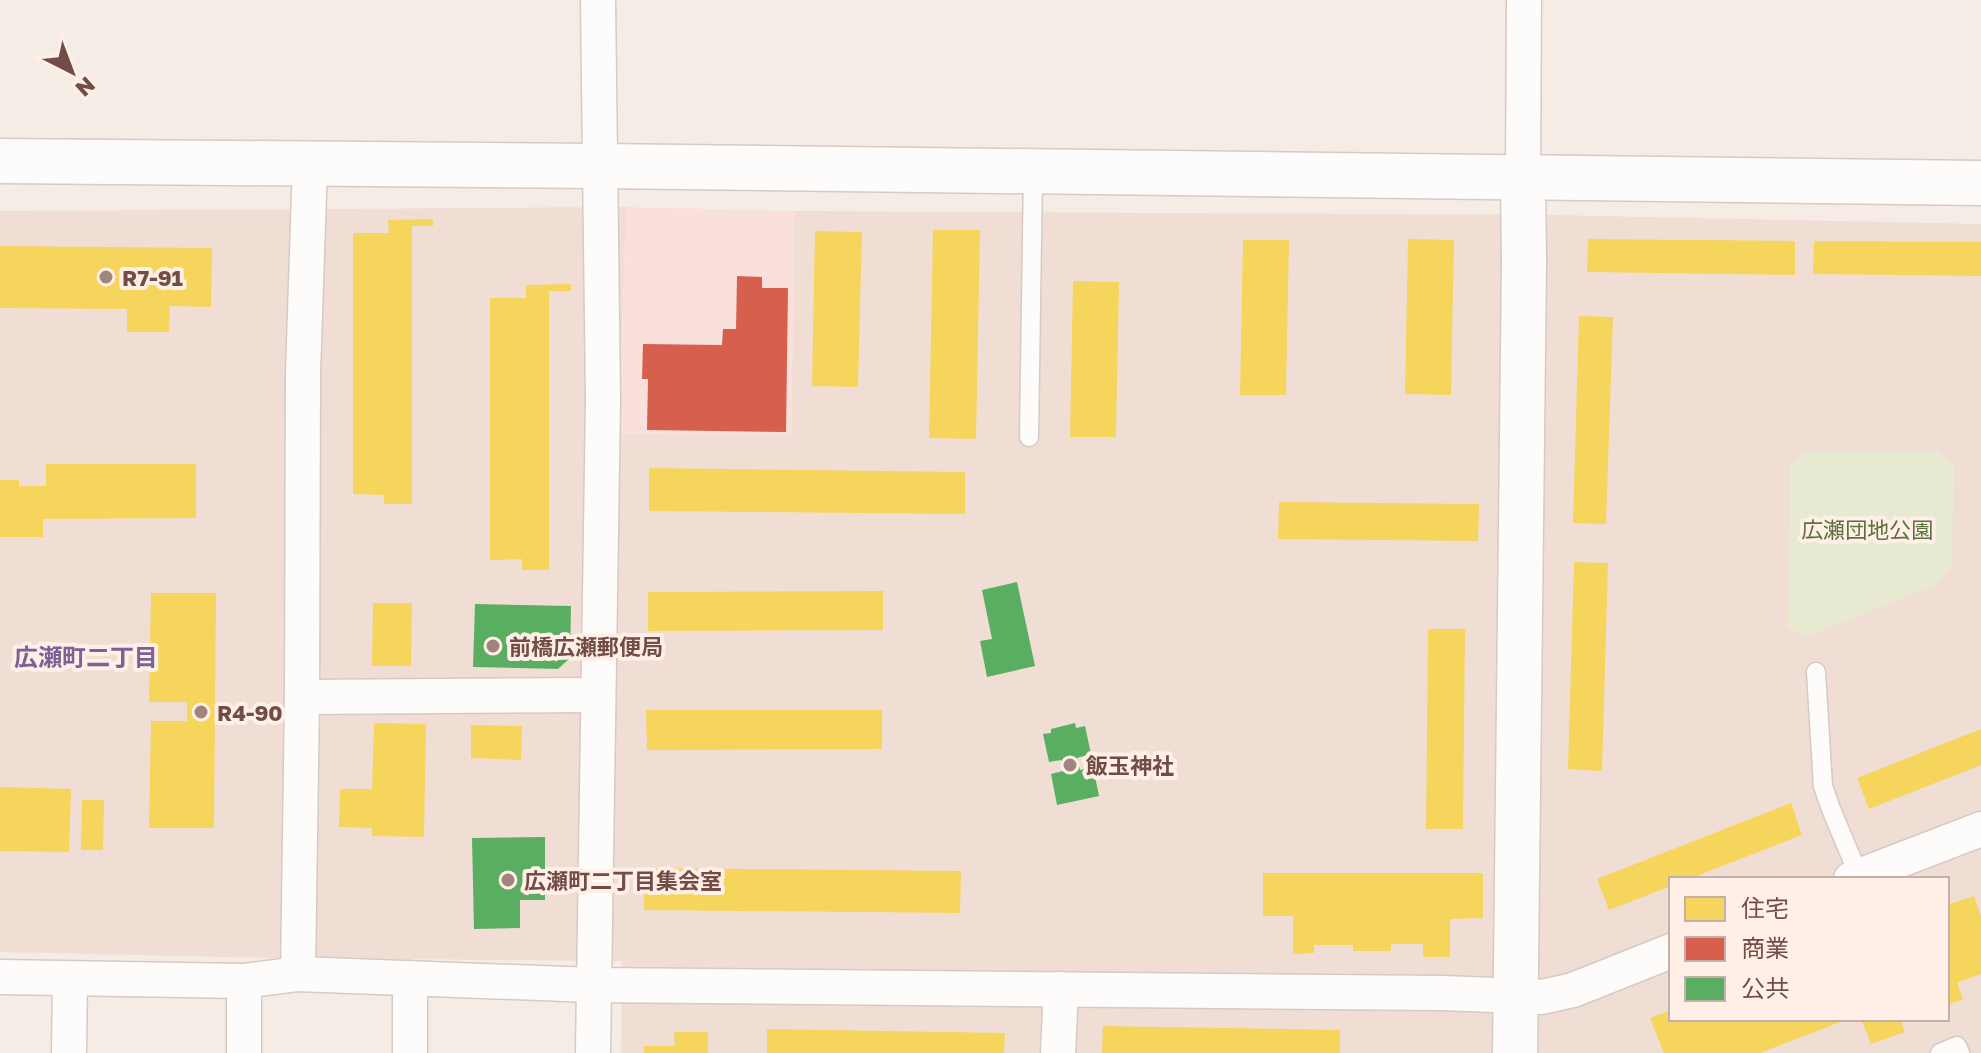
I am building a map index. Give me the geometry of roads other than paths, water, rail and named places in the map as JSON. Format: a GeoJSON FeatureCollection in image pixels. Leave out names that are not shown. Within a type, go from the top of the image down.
{"type":"FeatureCollection","features":[{"type":"Feature","properties":{"kind":"street"},"geometry":{"type":"LineString","coordinates":[[593,1053],[603,399],[598,0]]}},
{"type":"Feature","properties":{"kind":"street"},"geometry":{"type":"LineString","coordinates":[[1515,1053],[1524,0]]}},
{"type":"Feature","properties":{"kind":"street"},"geometry":{"type":"LineString","coordinates":[[0,161],[1981,183]]}},
{"type":"Feature","properties":{"kind":"street"},"geometry":{"type":"LineString","coordinates":[[298,974],[303,373],[310,164]]}},
{"type":"Feature","properties":{"kind":"street"},"geometry":{"type":"LineString","coordinates":[[302,697],[598,695]]}},
{"type":"Feature","properties":{"kind":"street"},"geometry":{"type":"LineString","coordinates":[[1855,877],[1981,829]]}},
{"type":"Feature","properties":{"kind":"street"},"geometry":{"type":"LineString","coordinates":[[0,977],[244,981],[298,974],[593,985],[1442,993],[1542,997],[1573,990],[1669,952]]}},
{"type":"Feature","properties":{"kind":"street"},"geometry":{"type":"LineString","coordinates":[[410,978],[410,1053]]}},
{"type":"Feature","properties":{"kind":"street"},"geometry":{"type":"LineString","coordinates":[[69,1053],[70,979]]}},
{"type":"Feature","properties":{"kind":"street"},"geometry":{"type":"LineString","coordinates":[[244,981],[244,1053]]}},
{"type":"Feature","properties":{"kind":"street"},"geometry":{"type":"LineString","coordinates":[[1058,1053],[1061,989]]}},
{"type":"Feature","properties":{"kind":"lane"},"geometry":{"type":"LineString","coordinates":[[1029,437],[1033,172]]}},
{"type":"Feature","properties":{"kind":"lane"},"geometry":{"type":"LineString","coordinates":[[1816,672],[1823,786],[1855,877]]}},
{"type":"Feature","properties":{"kind":"lane"},"geometry":{"type":"LineString","coordinates":[[1940,1053],[1957,1046],[1960,1053]]}},
{"type":"Feature","properties":{"kind":"place","name":"R7-91"},"geometry":{"type":"Point","coordinates":[106,277]}},
{"type":"Feature","properties":{"kind":"place","name":"前橋広瀬郵便局"},"geometry":{"type":"Point","coordinates":[493,646]}},
{"type":"Feature","properties":{"kind":"place","name":"R4-90"},"geometry":{"type":"Point","coordinates":[201,712]}},
{"type":"Feature","properties":{"kind":"place","name":"飯玉神社"},"geometry":{"type":"Point","coordinates":[1070,765]}},
{"type":"Feature","properties":{"kind":"place","name":"広瀬町二丁目集会室"},"geometry":{"type":"Point","coordinates":[508,880]}},
{"type":"Feature","properties":{"kind":"district","name":"広瀬町二丁目"},"geometry":{"type":"Point","coordinates":[86,656]}},
{"type":"Feature","properties":{"kind":"park label","name":"広瀬団地公園"},"geometry":{"type":"Point","coordinates":[1867,529]}}]}
